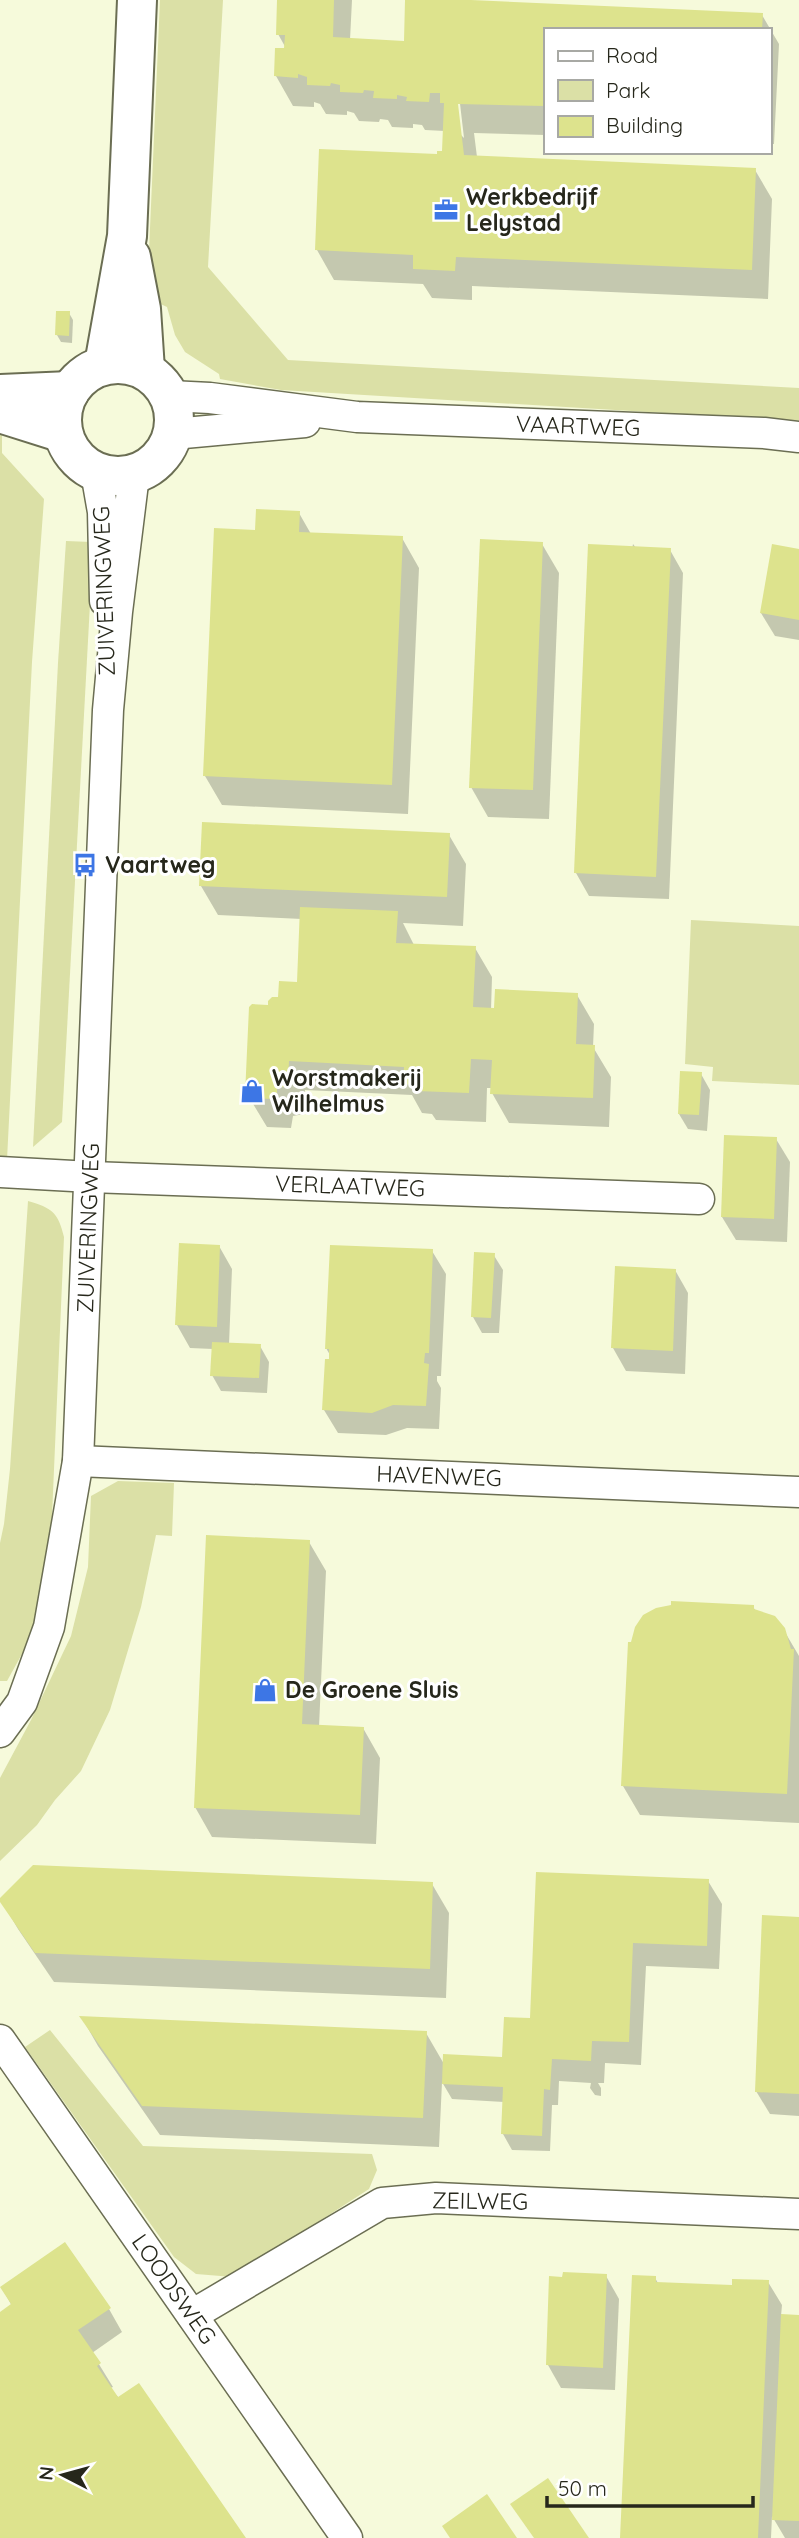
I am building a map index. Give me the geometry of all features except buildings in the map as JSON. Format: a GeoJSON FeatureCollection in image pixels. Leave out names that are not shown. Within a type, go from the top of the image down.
{"type":"FeatureCollection","features":[{"type":"Feature","properties":{"kind":"street"},"geometry":{"type":"LineString","coordinates":[[104,365],[127,236],[137,0]]}},
{"type":"Feature","properties":{"kind":"street"},"geometry":{"type":"LineString","coordinates":[[127,236],[157,383],[175,415],[173,434],[159,460],[134,475],[115,477],[96,472],[75,457],[63,433],[62,412],[69,391],[84,375],[104,365],[124,363],[157,383]]}},
{"type":"Feature","properties":{"kind":"street","name":"VAARTWEG"},"geometry":{"type":"LineString","coordinates":[[157,383],[210,398],[357,417],[764,433],[799,437]]}},
{"type":"Feature","properties":{"kind":"street"},"geometry":{"type":"LineString","coordinates":[[0,394],[69,391]]}},
{"type":"Feature","properties":{"kind":"street"},"geometry":{"type":"LineString","coordinates":[[0,413],[63,433]]}},
{"type":"Feature","properties":{"kind":"street","name":"VAARTWEG"},"geometry":{"type":"LineString","coordinates":[[173,434],[357,417]]}},
{"type":"Feature","properties":{"kind":"street","name":"ZUIVERINGWEG"},"geometry":{"type":"LineString","coordinates":[[96,472],[103,512],[108,710]]}},
{"type":"Feature","properties":{"kind":"street","name":"ZUIVERINGWEG"},"geometry":{"type":"LineString","coordinates":[[0,1732],[22,1702],[49,1626],[78,1461],[108,710],[134,475]]}},
{"type":"Feature","properties":{"kind":"street","name":"VERLAATWEG"},"geometry":{"type":"LineString","coordinates":[[0,1172],[699,1199]]}},
{"type":"Feature","properties":{"kind":"street","name":"HAVENWEG"},"geometry":{"type":"LineString","coordinates":[[78,1461],[799,1492]]}},
{"type":"Feature","properties":{"kind":"street","name":"LOODSWEG"},"geometry":{"type":"LineString","coordinates":[[0,2040],[347,2538]]}},
{"type":"Feature","properties":{"kind":"street","name":"ZEILWEG"},"geometry":{"type":"LineString","coordinates":[[192,2315],[382,2203],[436,2197],[799,2214]]}},
{"type":"Feature","properties":{"kind":"green space"},"geometry":{"type":"Polygon","coordinates":[[[160,0],[223,0],[208,267],[288,360],[799,388],[799,421],[281,390],[220,379],[219,374],[185,352],[175,335],[167,307],[150,299],[148,274],[160,0]]]}},
{"type":"Feature","properties":{"kind":"green space"},"geometry":{"type":"Polygon","coordinates":[[[0,430],[2,453],[44,499],[32,662],[7,1160],[0,1160],[0,430]]]}},
{"type":"Feature","properties":{"kind":"green space"},"geometry":{"type":"Polygon","coordinates":[[[66,541],[91,542],[91,585],[62,1122],[33,1147],[58,663],[66,541]]]}},
{"type":"Feature","properties":{"kind":"green space"},"geometry":{"type":"Polygon","coordinates":[[[691,920],[799,926],[799,1085],[712,1081],[713,1067],[685,1064],[691,920]]]}},
{"type":"Feature","properties":{"kind":"green space"},"geometry":{"type":"Polygon","coordinates":[[[28,1201],[53,1212],[64,1237],[52,1516],[38,1625],[7,1681],[0,1681],[0,1543],[10,1469],[28,1201]]]}},
{"type":"Feature","properties":{"kind":"green space"},"geometry":{"type":"Polygon","coordinates":[[[118,1481],[174,1483],[172,1536],[156,1535],[141,1607],[110,1710],[81,1771],[37,1825],[0,1861],[0,1778],[71,1636],[88,1567],[91,1496],[118,1481]]]}},
{"type":"Feature","properties":{"kind":"green space"},"geometry":{"type":"Polygon","coordinates":[[[50,2030],[143,2146],[372,2154],[377,2170],[369,2189],[233,2277],[196,2274],[174,2257],[25,2047],[50,2030]]]}},
{"type":"Feature","properties":{"kind":"place","name":"Werkbedrijf Lelystad"},"geometry":{"type":"Point","coordinates":[446,210]}},
{"type":"Feature","properties":{"kind":"place","name":"Vaartweg"},"geometry":{"type":"Point","coordinates":[85,865]}},
{"type":"Feature","properties":{"kind":"place","name":"Worstmakerij Wilhelmus"},"geometry":{"type":"Point","coordinates":[252,1091]}},
{"type":"Feature","properties":{"kind":"place","name":"De Groene Sluis"},"geometry":{"type":"Point","coordinates":[265,1690]}}]}
